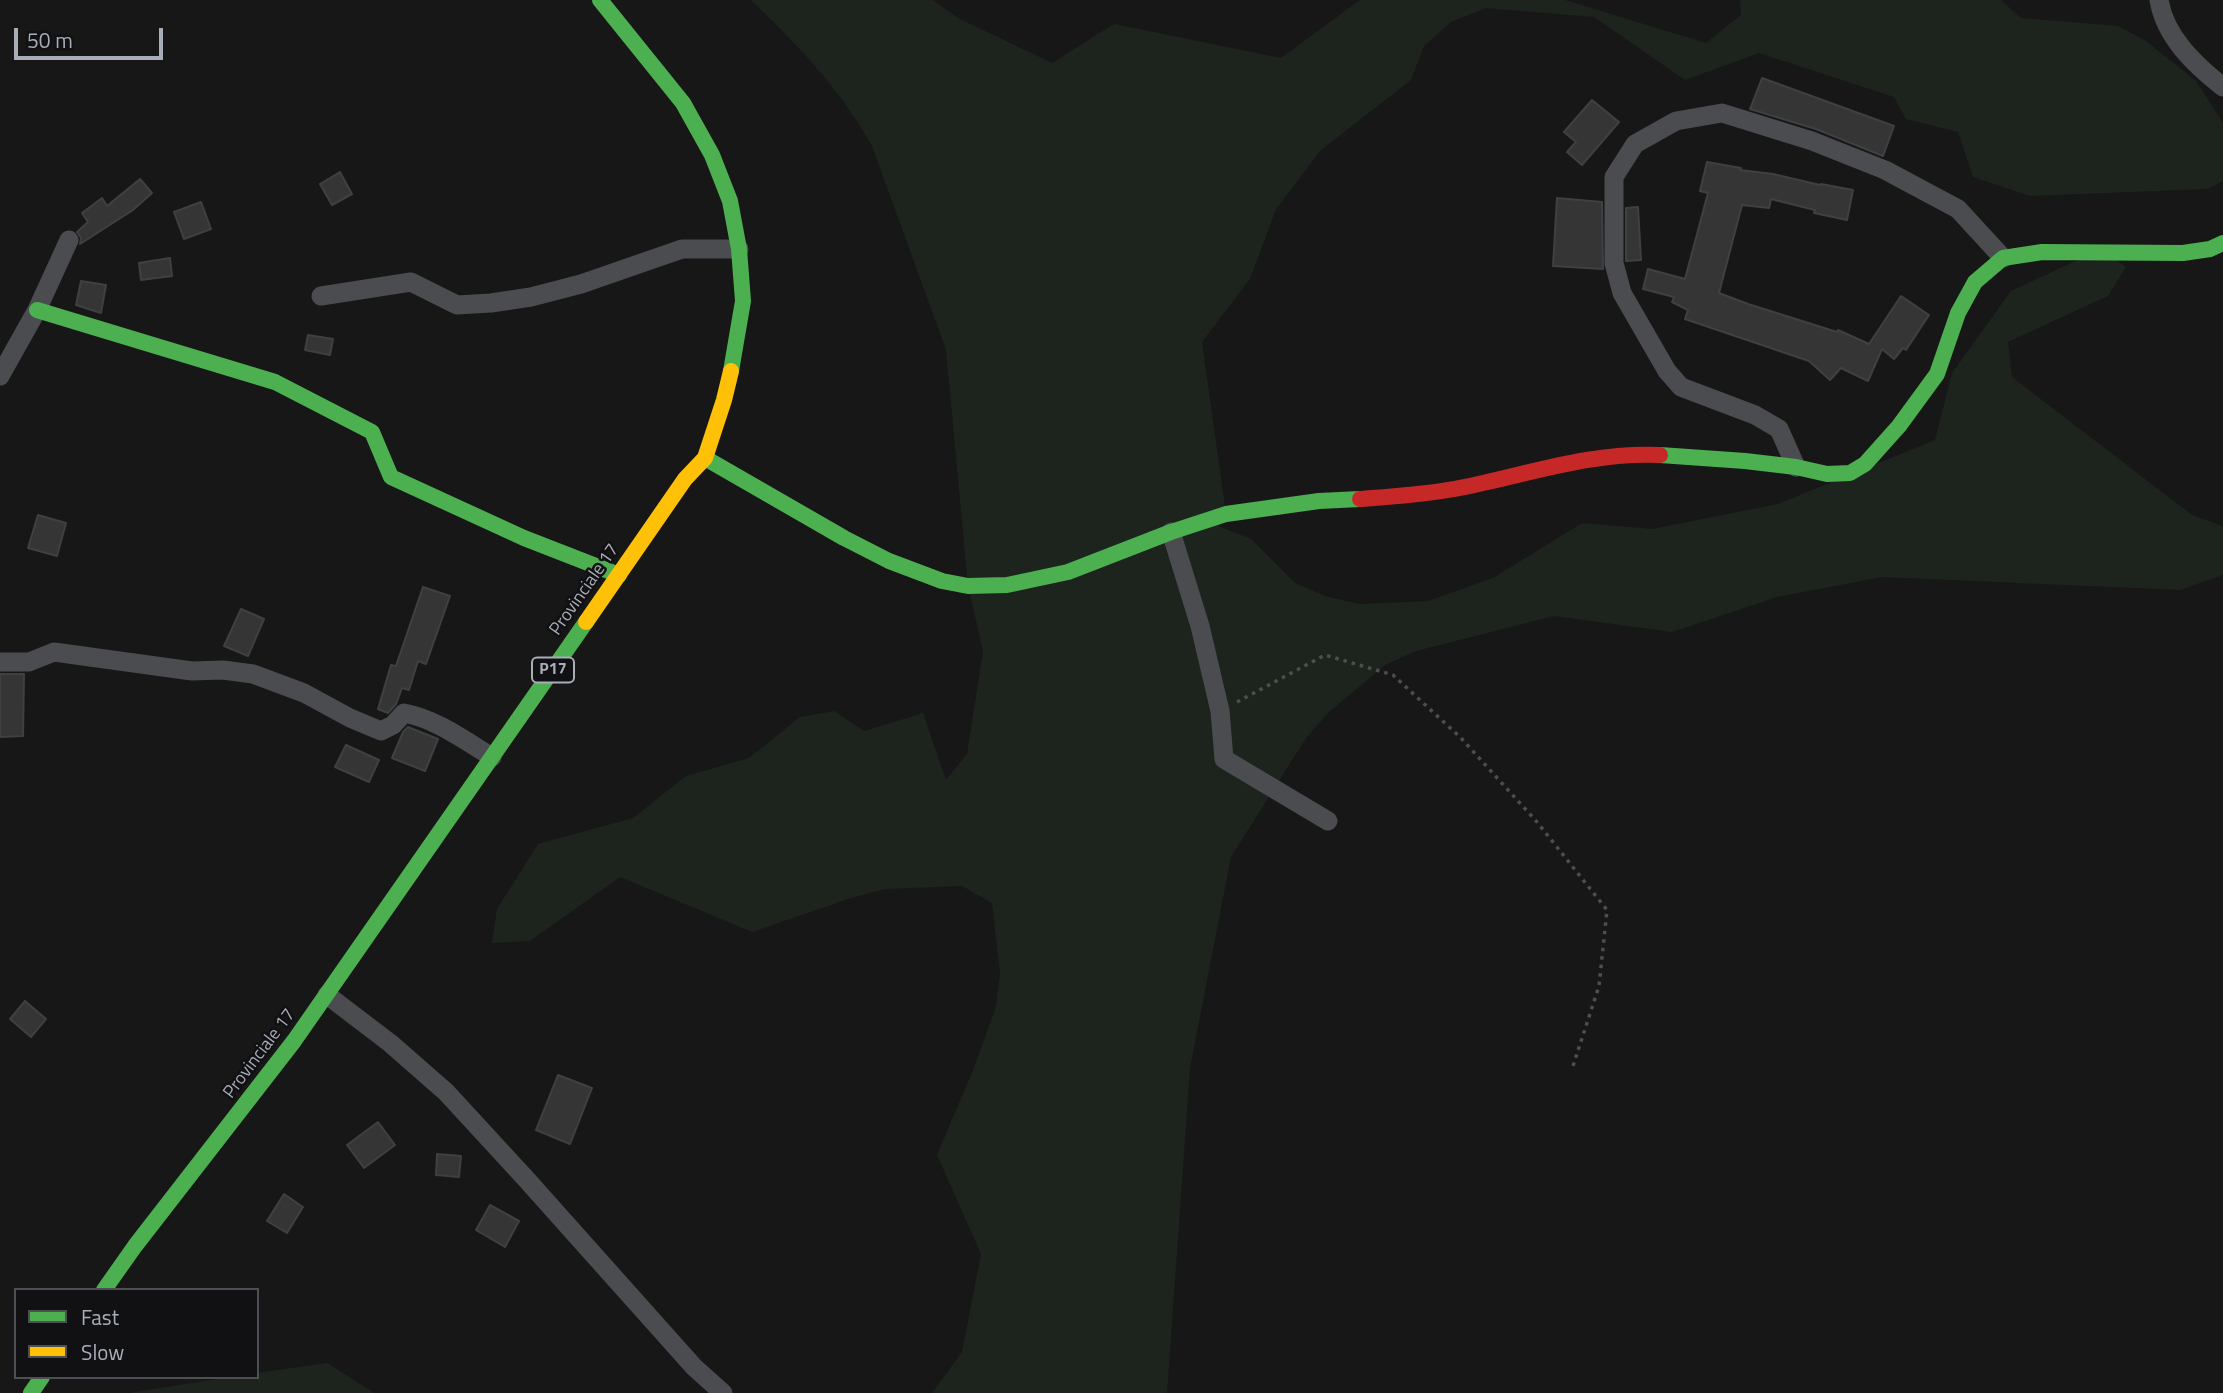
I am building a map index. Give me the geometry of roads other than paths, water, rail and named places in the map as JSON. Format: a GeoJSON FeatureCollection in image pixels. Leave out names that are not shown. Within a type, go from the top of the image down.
{"type":"FeatureCollection","features":[{"type":"Feature","properties":{"kind":"street","name":"Provinciale 17"},"geometry":{"type":"LineString","coordinates":[[105,1288],[327,995],[685,480],[705,458],[736,350],[743,301],[739,249],[730,201],[712,155],[682,103],[600,0]]}},
{"type":"Feature","properties":{"kind":"street"},"geometry":{"type":"LineString","coordinates":[[2159,0],[2161,14],[2176,40],[2200,69],[2223,87]]}},
{"type":"Feature","properties":{"kind":"street"},"geometry":{"type":"LineString","coordinates":[[1796,467],[1779,429],[1755,415],[1681,387],[1667,371],[1622,293],[1614,263],[1614,177],[1635,144],[1676,121],[1722,113],[1748,121],[1812,141],[1885,170],[1958,209],[2003,258]]}},
{"type":"Feature","properties":{"kind":"street"},"geometry":{"type":"LineString","coordinates":[[0,376],[37,310],[69,240]]}},
{"type":"Feature","properties":{"kind":"street"},"geometry":{"type":"LineString","coordinates":[[705,458],[889,561],[942,581],[968,586],[1007,585],[1068,572],[1171,531],[1226,514],[1319,501],[1405,496],[1481,484],[1561,464],[1637,454],[1796,467],[1827,474],[1850,473],[1865,464],[1899,426],[1937,374],[1958,313],[1975,282],[2003,258],[2042,252],[2183,253],[2210,249],[2223,243]]}},
{"type":"Feature","properties":{"kind":"street"},"geometry":{"type":"LineString","coordinates":[[321,296],[411,282],[457,305],[491,303],[531,297],[581,284],[682,249],[739,249]]}},
{"type":"Feature","properties":{"kind":"street"},"geometry":{"type":"LineString","coordinates":[[37,310],[275,382],[372,432],[391,477],[524,538],[619,575]]}},
{"type":"Feature","properties":{"kind":"street"},"geometry":{"type":"LineString","coordinates":[[1171,531],[1200,626],[1220,711],[1224,759],[1328,821]]}},
{"type":"Feature","properties":{"kind":"street"},"geometry":{"type":"LineString","coordinates":[[0,662],[29,662],[54,652],[191,671],[223,670],[253,674],[304,693],[381,731],[393,725],[404,713],[418,715],[492,757]]}},
{"type":"Feature","properties":{"kind":"street"},"geometry":{"type":"LineString","coordinates":[[327,995],[390,1043],[446,1092],[694,1367],[723,1393]]}}]}
